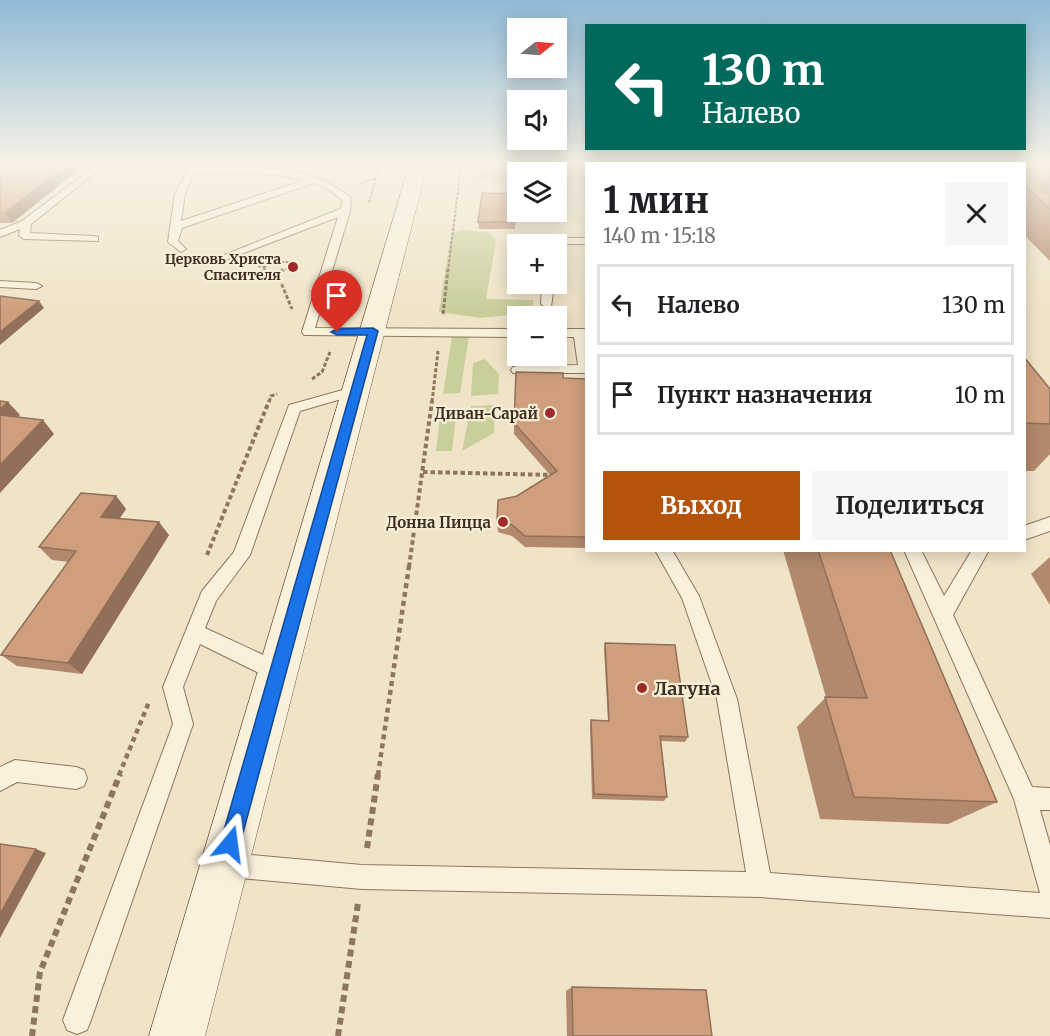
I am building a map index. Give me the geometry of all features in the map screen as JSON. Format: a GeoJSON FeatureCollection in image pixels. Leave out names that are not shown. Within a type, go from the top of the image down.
{"type":"FeatureCollection","features":[{"type":"Feature","properties":{"kind":"main road"},"geometry":{"type":"LineString","coordinates":[[177,1036],[405,214]]}},
{"type":"Feature","properties":{"kind":"lane"},"geometry":{"type":"LineString","coordinates":[[0,234],[26,223],[37,214]]}},
{"type":"Feature","properties":{"kind":"lane"},"geometry":{"type":"LineString","coordinates":[[176,214],[177,226],[173,242],[181,249]]}},
{"type":"Feature","properties":{"kind":"lane"},"geometry":{"type":"LineString","coordinates":[[177,226],[211,214]]}},
{"type":"Feature","properties":{"kind":"lane"},"geometry":{"type":"LineString","coordinates":[[224,257],[336,214]]}},
{"type":"Feature","properties":{"kind":"lane"},"geometry":{"type":"LineString","coordinates":[[344,214],[308,332],[507,333]]}},
{"type":"Feature","properties":{"kind":"lane"},"geometry":{"type":"LineString","coordinates":[[26,223],[24,236],[94,239]]}},
{"type":"Feature","properties":{"kind":"lane"},"geometry":{"type":"LineString","coordinates":[[567,241],[585,241]]}},
{"type":"Feature","properties":{"kind":"lane"},"geometry":{"type":"LineString","coordinates":[[0,284],[36,286]]}},
{"type":"Feature","properties":{"kind":"lane"},"geometry":{"type":"LineString","coordinates":[[548,294],[548,303]]}},
{"type":"Feature","properties":{"kind":"lane"},"geometry":{"type":"LineString","coordinates":[[518,370],[585,369],[583,333],[567,333]]}},
{"type":"Feature","properties":{"kind":"lane"},"geometry":{"type":"LineString","coordinates":[[77,1020],[183,724],[173,687],[208,597],[242,555],[294,408],[357,390]]}},
{"type":"Feature","properties":{"kind":"lane"},"geometry":{"type":"LineString","coordinates":[[1026,532],[1050,524]]}},
{"type":"Feature","properties":{"kind":"lane"},"geometry":{"type":"LineString","coordinates":[[664,552],[690,596],[728,699],[760,885]]}},
{"type":"Feature","properties":{"kind":"lane"},"geometry":{"type":"LineString","coordinates":[[913,552],[1025,798],[1050,888]]}},
{"type":"Feature","properties":{"kind":"lane"},"geometry":{"type":"LineString","coordinates":[[943,614],[980,552]]}},
{"type":"Feature","properties":{"kind":"lane"},"geometry":{"type":"LineString","coordinates":[[195,632],[278,672]]}},
{"type":"Feature","properties":{"kind":"lane"},"geometry":{"type":"LineString","coordinates":[[0,780],[15,771],[76,778]]}},
{"type":"Feature","properties":{"kind":"lane"},"geometry":{"type":"LineString","coordinates":[[1025,798],[1050,799]]}},
{"type":"Feature","properties":{"kind":"lane"},"geometry":{"type":"LineString","coordinates":[[224,865],[362,877],[760,885],[1050,906]]}},
{"type":"Feature","properties":{"kind":"path"},"geometry":{"type":"LineString","coordinates":[[338,1036],[423,472],[455,214]]}},
{"type":"Feature","properties":{"kind":"path"},"geometry":{"type":"LineString","coordinates":[[280,260],[288,262],[289,267],[284,272],[273,274],[265,272],[264,267],[270,262],[280,260]]}},
{"type":"Feature","properties":{"kind":"path"},"geometry":{"type":"LineString","coordinates":[[423,472],[563,476]]}},
{"type":"Feature","properties":{"kind":"green space"},"geometry":{"type":"Polygon","coordinates":[[[465,230],[490,233],[496,241],[486,299],[533,300],[533,306],[507,306],[507,315],[481,318],[439,312],[451,233],[465,230]]]}},
{"type":"Feature","properties":{"kind":"green space"},"geometry":{"type":"Polygon","coordinates":[[[452,337],[469,337],[460,393],[443,394],[452,337]]]}},
{"type":"Feature","properties":{"kind":"green space"},"geometry":{"type":"Polygon","coordinates":[[[485,359],[499,374],[498,394],[471,396],[473,363],[485,359]]]}},
{"type":"Feature","properties":{"kind":"green space"},"geometry":{"type":"Polygon","coordinates":[[[495,405],[494,433],[462,451],[471,406],[495,405]]]}},
{"type":"Feature","properties":{"kind":"green space"},"geometry":{"type":"Polygon","coordinates":[[[441,408],[457,408],[452,451],[436,451],[441,408]]]}},
{"type":"Feature","properties":{"kind":"building"},"geometry":{"type":"Polygon","coordinates":[[[479,214],[507,214],[507,222],[478,222],[479,214]]]}},
{"type":"Feature","properties":{"kind":"building"},"geometry":{"type":"Polygon","coordinates":[[[0,296],[39,301],[0,332],[0,296]]]}},
{"type":"Feature","properties":{"kind":"building"},"geometry":{"type":"Polygon","coordinates":[[[1026,359],[1050,389],[1050,424],[1026,423],[1026,359]]]}},
{"type":"Feature","properties":{"kind":"building"},"geometry":{"type":"Polygon","coordinates":[[[516,372],[563,373],[563,378],[585,379],[585,537],[525,536],[512,525],[497,521],[498,500],[517,496],[557,471],[514,423],[516,372]]]}},
{"type":"Feature","properties":{"kind":"building"},"geometry":{"type":"Polygon","coordinates":[[[0,401],[8,402],[0,409],[0,401]]]}},
{"type":"Feature","properties":{"kind":"building"},"geometry":{"type":"Polygon","coordinates":[[[0,415],[43,420],[0,465],[0,415]]]}},
{"type":"Feature","properties":{"kind":"building"},"geometry":{"type":"Polygon","coordinates":[[[81,493],[116,496],[101,517],[159,522],[68,663],[1,655],[76,551],[39,547],[81,493]]]}},
{"type":"Feature","properties":{"kind":"building"},"geometry":{"type":"Polygon","coordinates":[[[819,552],[891,552],[997,802],[854,797],[825,697],[867,698],[819,552]]]}},
{"type":"Feature","properties":{"kind":"building","name":"Лагуна"},"geometry":{"type":"Polygon","coordinates":[[[605,643],[675,645],[688,737],[660,736],[667,797],[594,794],[591,720],[609,721],[605,643]]]}},
{"type":"Feature","properties":{"kind":"building"},"geometry":{"type":"Polygon","coordinates":[[[0,844],[36,849],[0,914],[0,844]]]}},
{"type":"Feature","properties":{"kind":"building"},"geometry":{"type":"Polygon","coordinates":[[[572,987],[706,990],[712,1036],[573,1036],[572,987]]]}},
{"type":"Feature","properties":{"kind":"place","name":"Церковь Христа Спасителя"},"geometry":{"type":"Point","coordinates":[293,267]}},
{"type":"Feature","properties":{"kind":"place","name":"Диван-Сарай"},"geometry":{"type":"Point","coordinates":[550,413]}},
{"type":"Feature","properties":{"kind":"place","name":"Донна Пицца"},"geometry":{"type":"Point","coordinates":[503,522]}},
{"type":"Feature","properties":{"kind":"place","name":"Лагуна"},"geometry":{"type":"Point","coordinates":[642,688]}},
{"type":"Feature","properties":{"kind":"route"},"geometry":{"type":"LineString","coordinates":[[230,844],[373,331],[337,332]]}}]}
